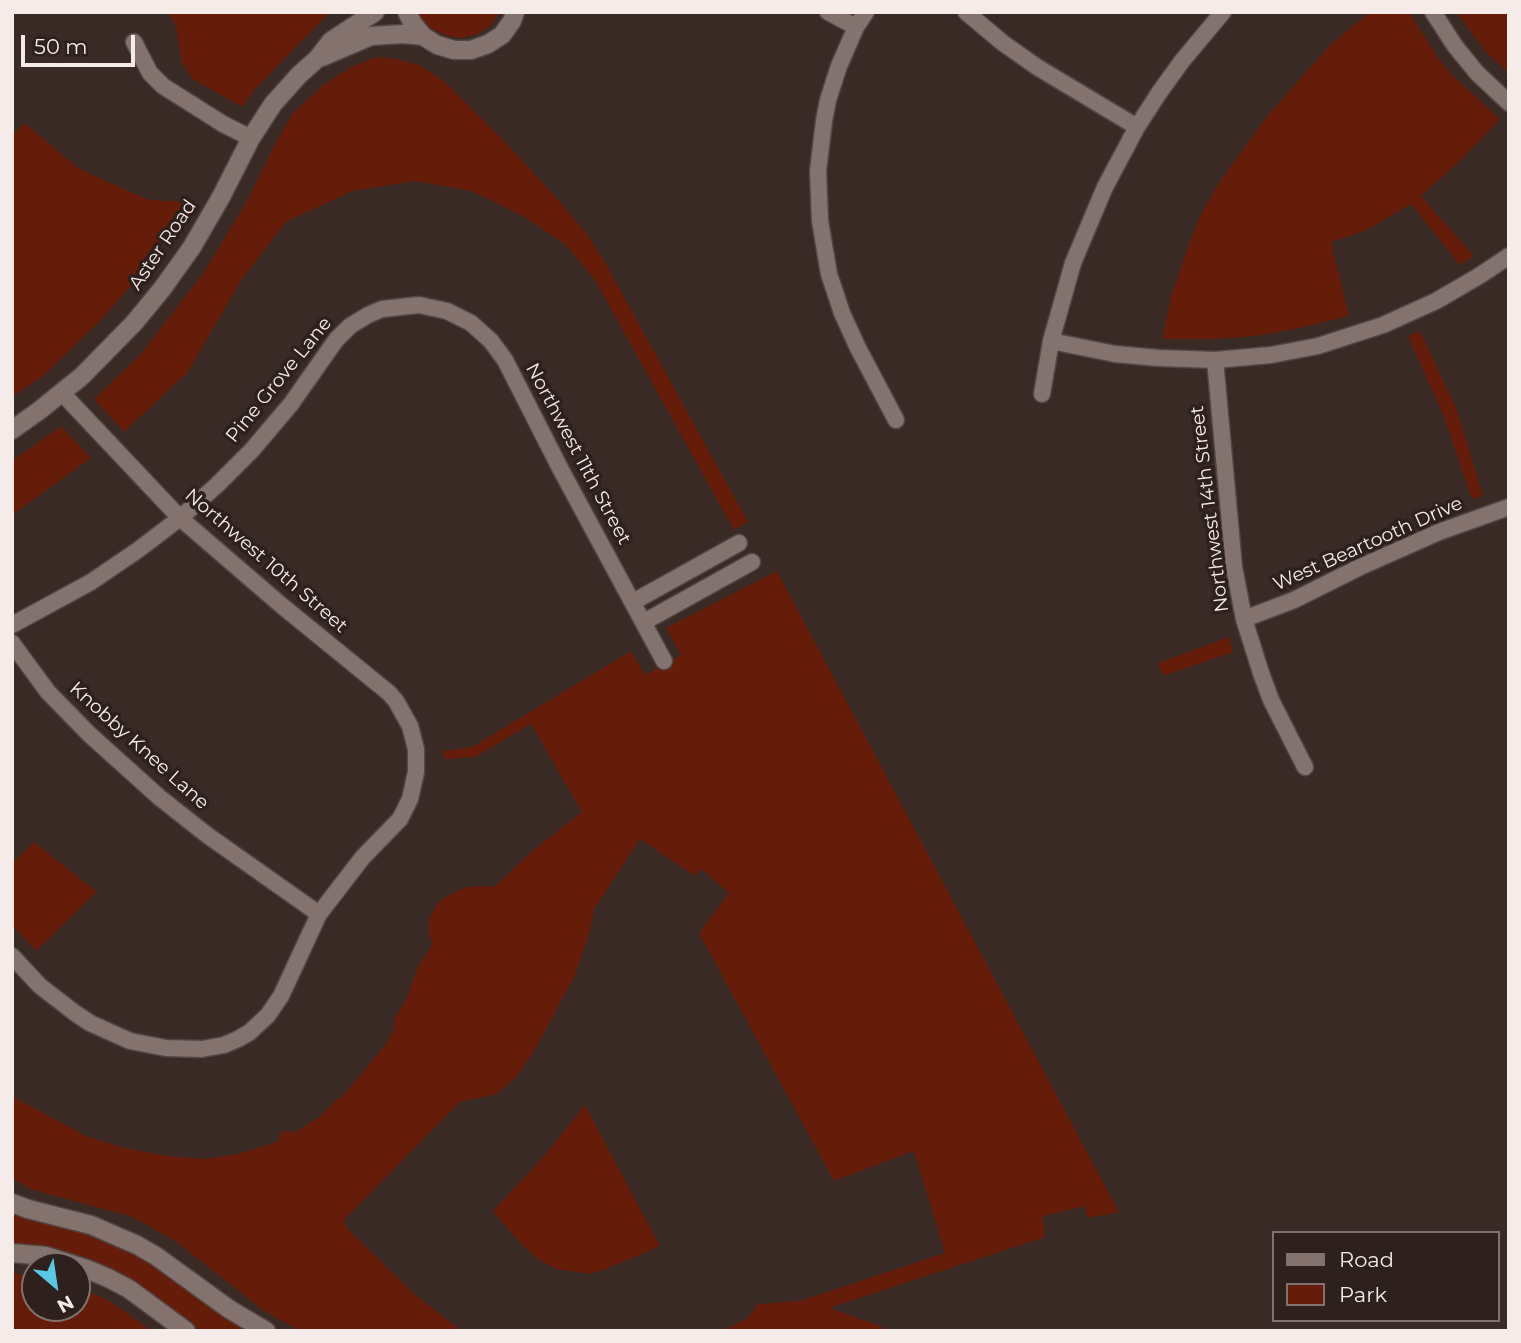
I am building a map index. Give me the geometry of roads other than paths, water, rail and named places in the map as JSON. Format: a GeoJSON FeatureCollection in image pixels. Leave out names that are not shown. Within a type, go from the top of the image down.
{"type":"FeatureCollection","features":[{"type":"Feature","properties":{"kind":"street","name":"Aster Road"},"geometry":{"type":"LineString","coordinates":[[12,430],[62,393],[101,359],[134,323],[192,247],[251,138],[273,104],[331,41],[375,12]]}},
{"type":"Feature","properties":{"kind":"street"},"geometry":{"type":"LineString","coordinates":[[407,12],[423,36],[437,45],[454,50],[471,50],[488,44],[502,34],[515,12]]}},
{"type":"Feature","properties":{"kind":"street"},"geometry":{"type":"LineString","coordinates":[[828,12],[856,27]]}},
{"type":"Feature","properties":{"kind":"street"},"geometry":{"type":"LineString","coordinates":[[866,12],[856,27],[839,66],[828,100],[818,171],[820,221],[829,274],[842,313],[896,420]]}},
{"type":"Feature","properties":{"kind":"street"},"geometry":{"type":"LineString","coordinates":[[966,12],[1028,61],[1137,127]]}},
{"type":"Feature","properties":{"kind":"street"},"geometry":{"type":"LineString","coordinates":[[1042,394],[1051,341],[1073,263],[1091,217],[1137,127],[1182,61],[1223,12]]}},
{"type":"Feature","properties":{"kind":"street"},"geometry":{"type":"LineString","coordinates":[[1433,12],[1477,73],[1509,103]]}},
{"type":"Feature","properties":{"kind":"street","name":"Aster Road"},"geometry":{"type":"LineString","coordinates":[[318,58],[371,36],[423,36]]}},
{"type":"Feature","properties":{"kind":"street"},"geometry":{"type":"LineString","coordinates":[[134,42],[150,73],[163,86],[223,124],[251,138]]}},
{"type":"Feature","properties":{"kind":"street"},"geometry":{"type":"LineString","coordinates":[[1051,341],[1115,354],[1175,359],[1252,358],[1289,352],[1318,346],[1383,325],[1436,301],[1509,256]]}},
{"type":"Feature","properties":{"kind":"street","name":"Pine Grove Lane"},"geometry":{"type":"LineString","coordinates":[[12,625],[91,582],[180,518],[252,450],[292,404],[336,340],[350,326],[382,309],[419,305]]}},
{"type":"Feature","properties":{"kind":"street","name":"Northwest 11th Street"},"geometry":{"type":"LineString","coordinates":[[419,305],[447,311],[471,323],[491,341],[505,360],[664,661]]}},
{"type":"Feature","properties":{"kind":"street","name":"Northwest 14th Street"},"geometry":{"type":"LineString","coordinates":[[1215,360],[1234,567],[1244,619],[1272,700],[1305,767]]}},
{"type":"Feature","properties":{"kind":"street","name":"Northwest 10th Street"},"geometry":{"type":"LineString","coordinates":[[62,393],[180,518],[389,693],[410,726],[416,749],[416,772],[410,799],[400,819],[357,865],[319,914]]}},
{"type":"Feature","properties":{"kind":"street","name":"West Beartooth Drive"},"geometry":{"type":"LineString","coordinates":[[1244,619],[1294,600],[1372,561],[1439,532],[1509,507]]}},
{"type":"Feature","properties":{"kind":"street"},"geometry":{"type":"LineString","coordinates":[[633,602],[739,543]]}},
{"type":"Feature","properties":{"kind":"street"},"geometry":{"type":"LineString","coordinates":[[644,622],[752,562]]}},
{"type":"Feature","properties":{"kind":"street","name":"Knobby Knee Lane"},"geometry":{"type":"LineString","coordinates":[[12,643],[48,692],[89,734],[159,797],[207,835],[319,914]]}},
{"type":"Feature","properties":{"kind":"street"},"geometry":{"type":"LineString","coordinates":[[12,956],[40,986],[90,1023],[131,1041],[166,1048],[202,1049],[238,1040],[268,1015],[281,996],[319,914]]}},
{"type":"Feature","properties":{"kind":"street"},"geometry":{"type":"LineString","coordinates":[[12,1203],[91,1225],[136,1245],[266,1331]]}},
{"type":"Feature","properties":{"kind":"street"},"geometry":{"type":"LineString","coordinates":[[12,1253],[46,1256],[108,1278],[128,1289],[186,1331]]}}]}
